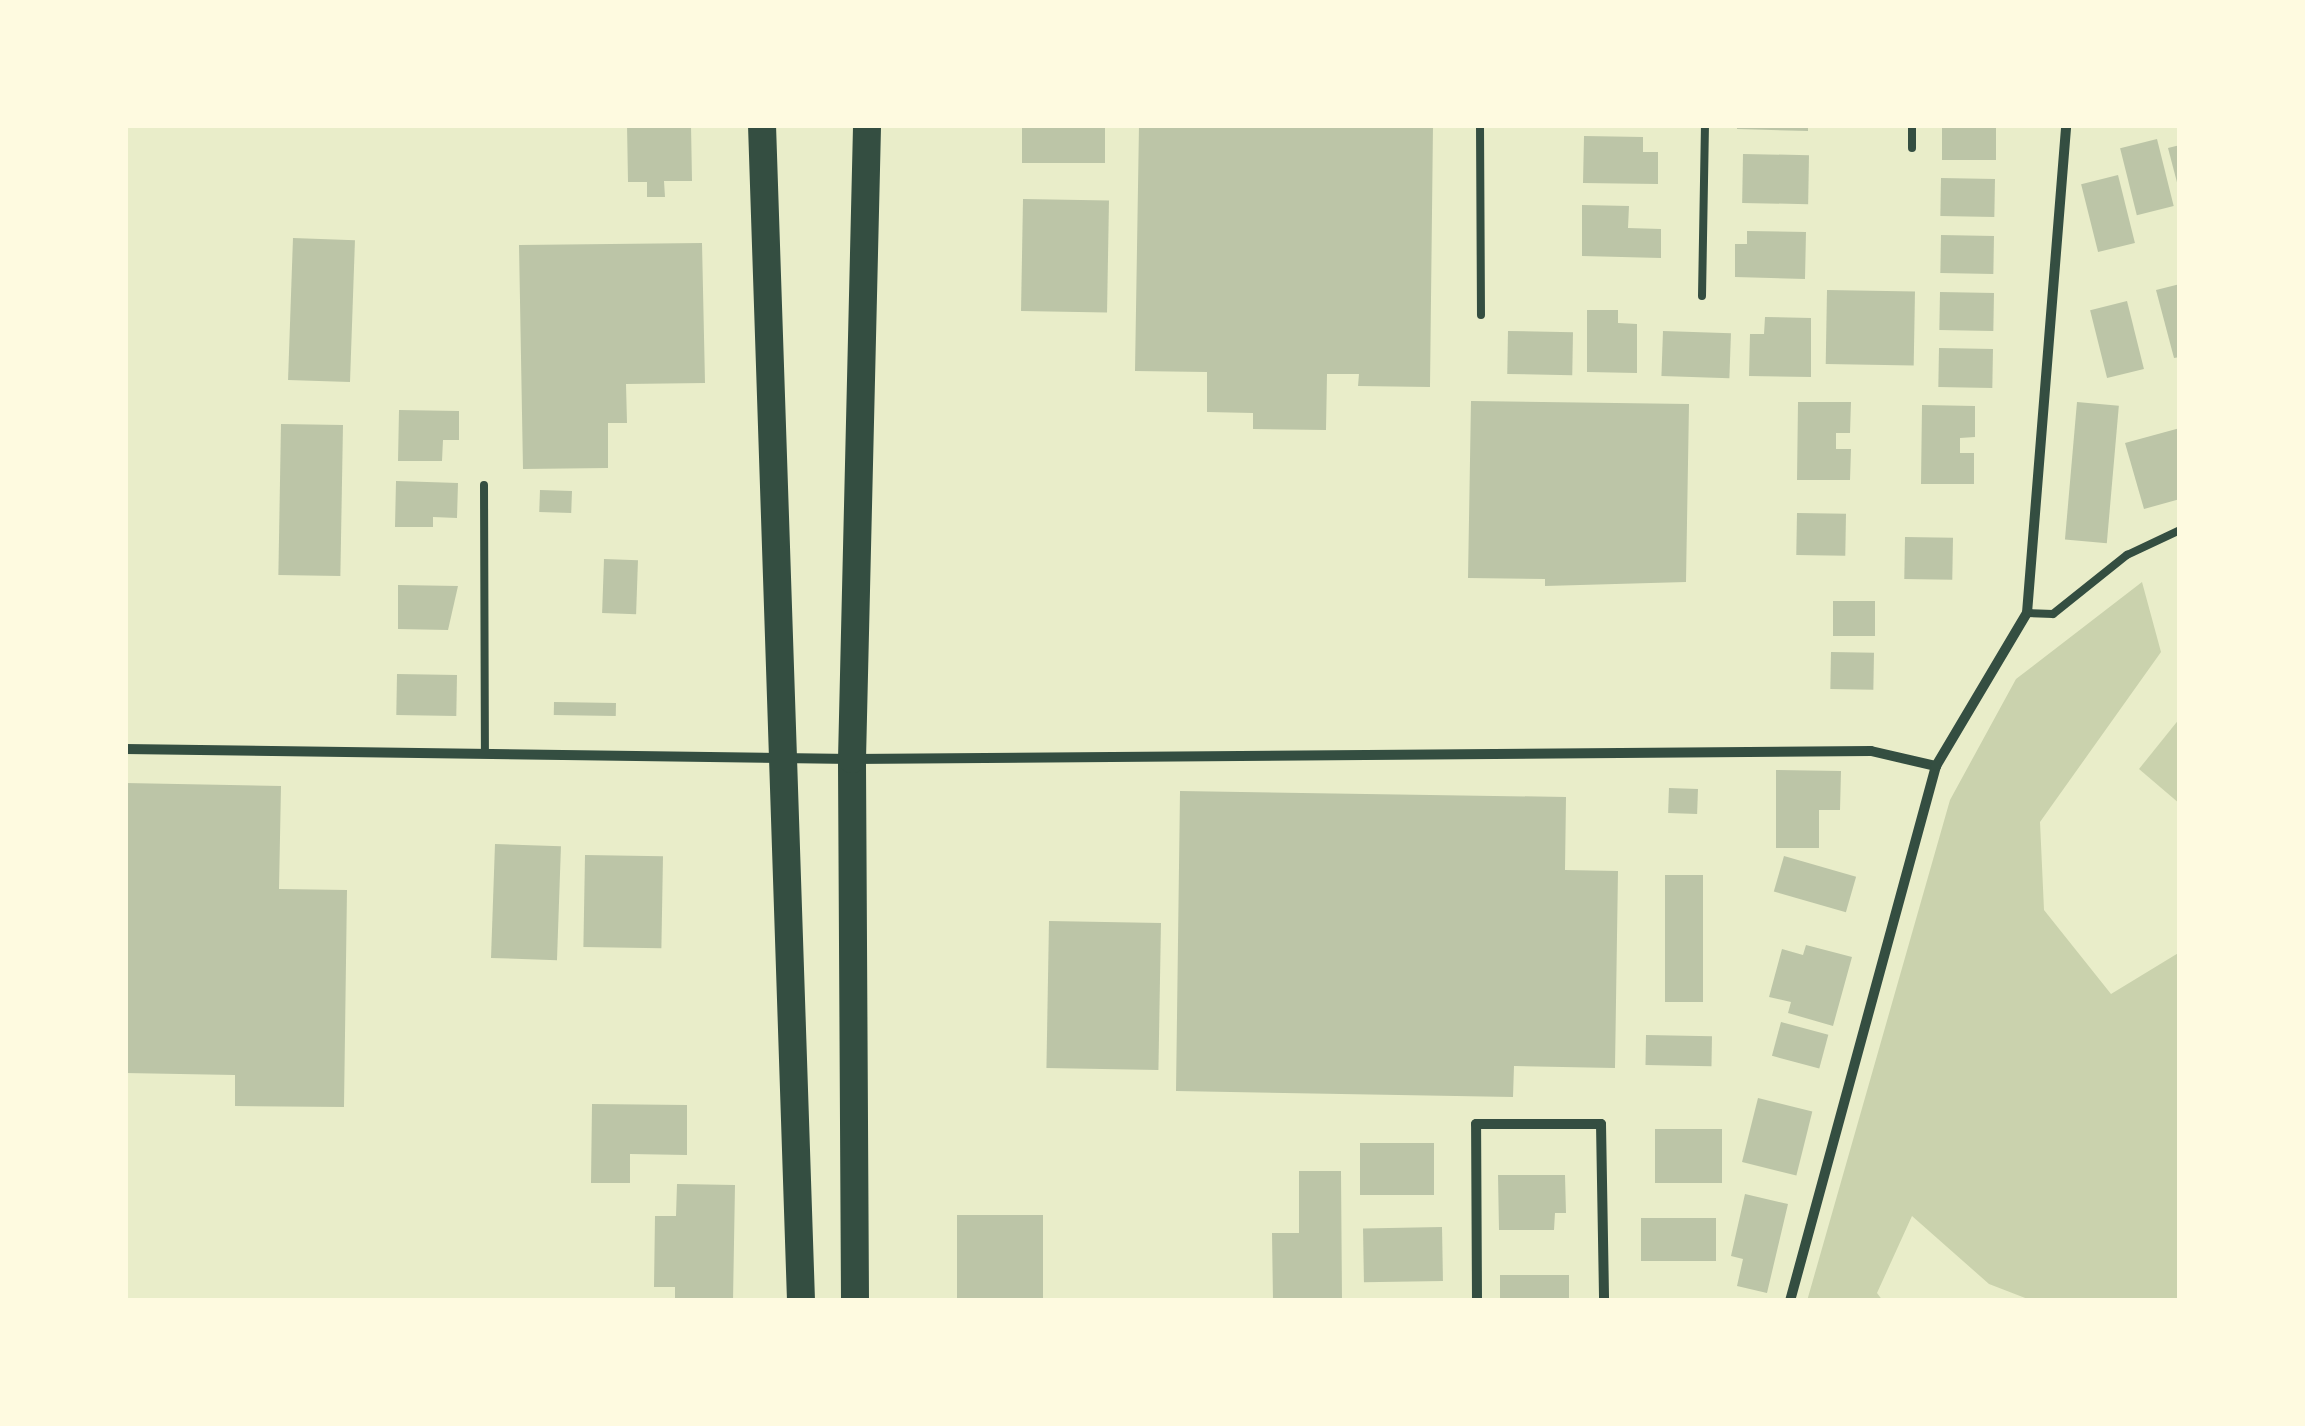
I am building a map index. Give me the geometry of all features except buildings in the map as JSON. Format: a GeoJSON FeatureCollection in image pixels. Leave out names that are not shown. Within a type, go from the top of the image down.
{"type":"FeatureCollection","features":[{"type":"Feature","properties":{"kind":"highway"},"geometry":{"type":"LineString","coordinates":[[762,125],[765,358],[786,758],[801,1301]]}},
{"type":"Feature","properties":{"kind":"highway"},"geometry":{"type":"LineString","coordinates":[[855,1301],[852,759],[867,125]]}},
{"type":"Feature","properties":{"kind":"street"},"geometry":{"type":"LineString","coordinates":[[1790,1301],[1936,766],[2028,613],[2066,125]]}},
{"type":"Feature","properties":{"kind":"street"},"geometry":{"type":"LineString","coordinates":[[125,749],[852,759],[1871,751],[1936,766]]}},
{"type":"Feature","properties":{"kind":"street"},"geometry":{"type":"LineString","coordinates":[[1477,1301],[1476,1124],[1601,1124],[1604,1301]]}},
{"type":"Feature","properties":{"kind":"lane"},"geometry":{"type":"LineString","coordinates":[[1480,125],[1481,315]]}},
{"type":"Feature","properties":{"kind":"lane"},"geometry":{"type":"LineString","coordinates":[[1702,296],[1705,125]]}},
{"type":"Feature","properties":{"kind":"lane"},"geometry":{"type":"LineString","coordinates":[[1912,125],[1912,148]]}},
{"type":"Feature","properties":{"kind":"lane"},"geometry":{"type":"LineString","coordinates":[[484,485],[486,754]]}},
{"type":"Feature","properties":{"kind":"lane"},"geometry":{"type":"LineString","coordinates":[[2028,613],[2054,614],[2127,555],[2180,530]]}},
{"type":"Feature","properties":{"kind":"green space"},"geometry":{"type":"Polygon","coordinates":[[[2142,582],[2161,652],[2040,822],[2044,910],[2111,994],[2180,952],[2180,1301],[2033,1301],[1989,1284],[1912,1216],[1877,1293],[1883,1301],[1807,1301],[1950,800],[2016,679],[2142,582]]]}},
{"type":"Feature","properties":{"kind":"green space"},"geometry":{"type":"Polygon","coordinates":[[[2180,718],[2180,804],[2139,769],[2180,718]]]}}]}
